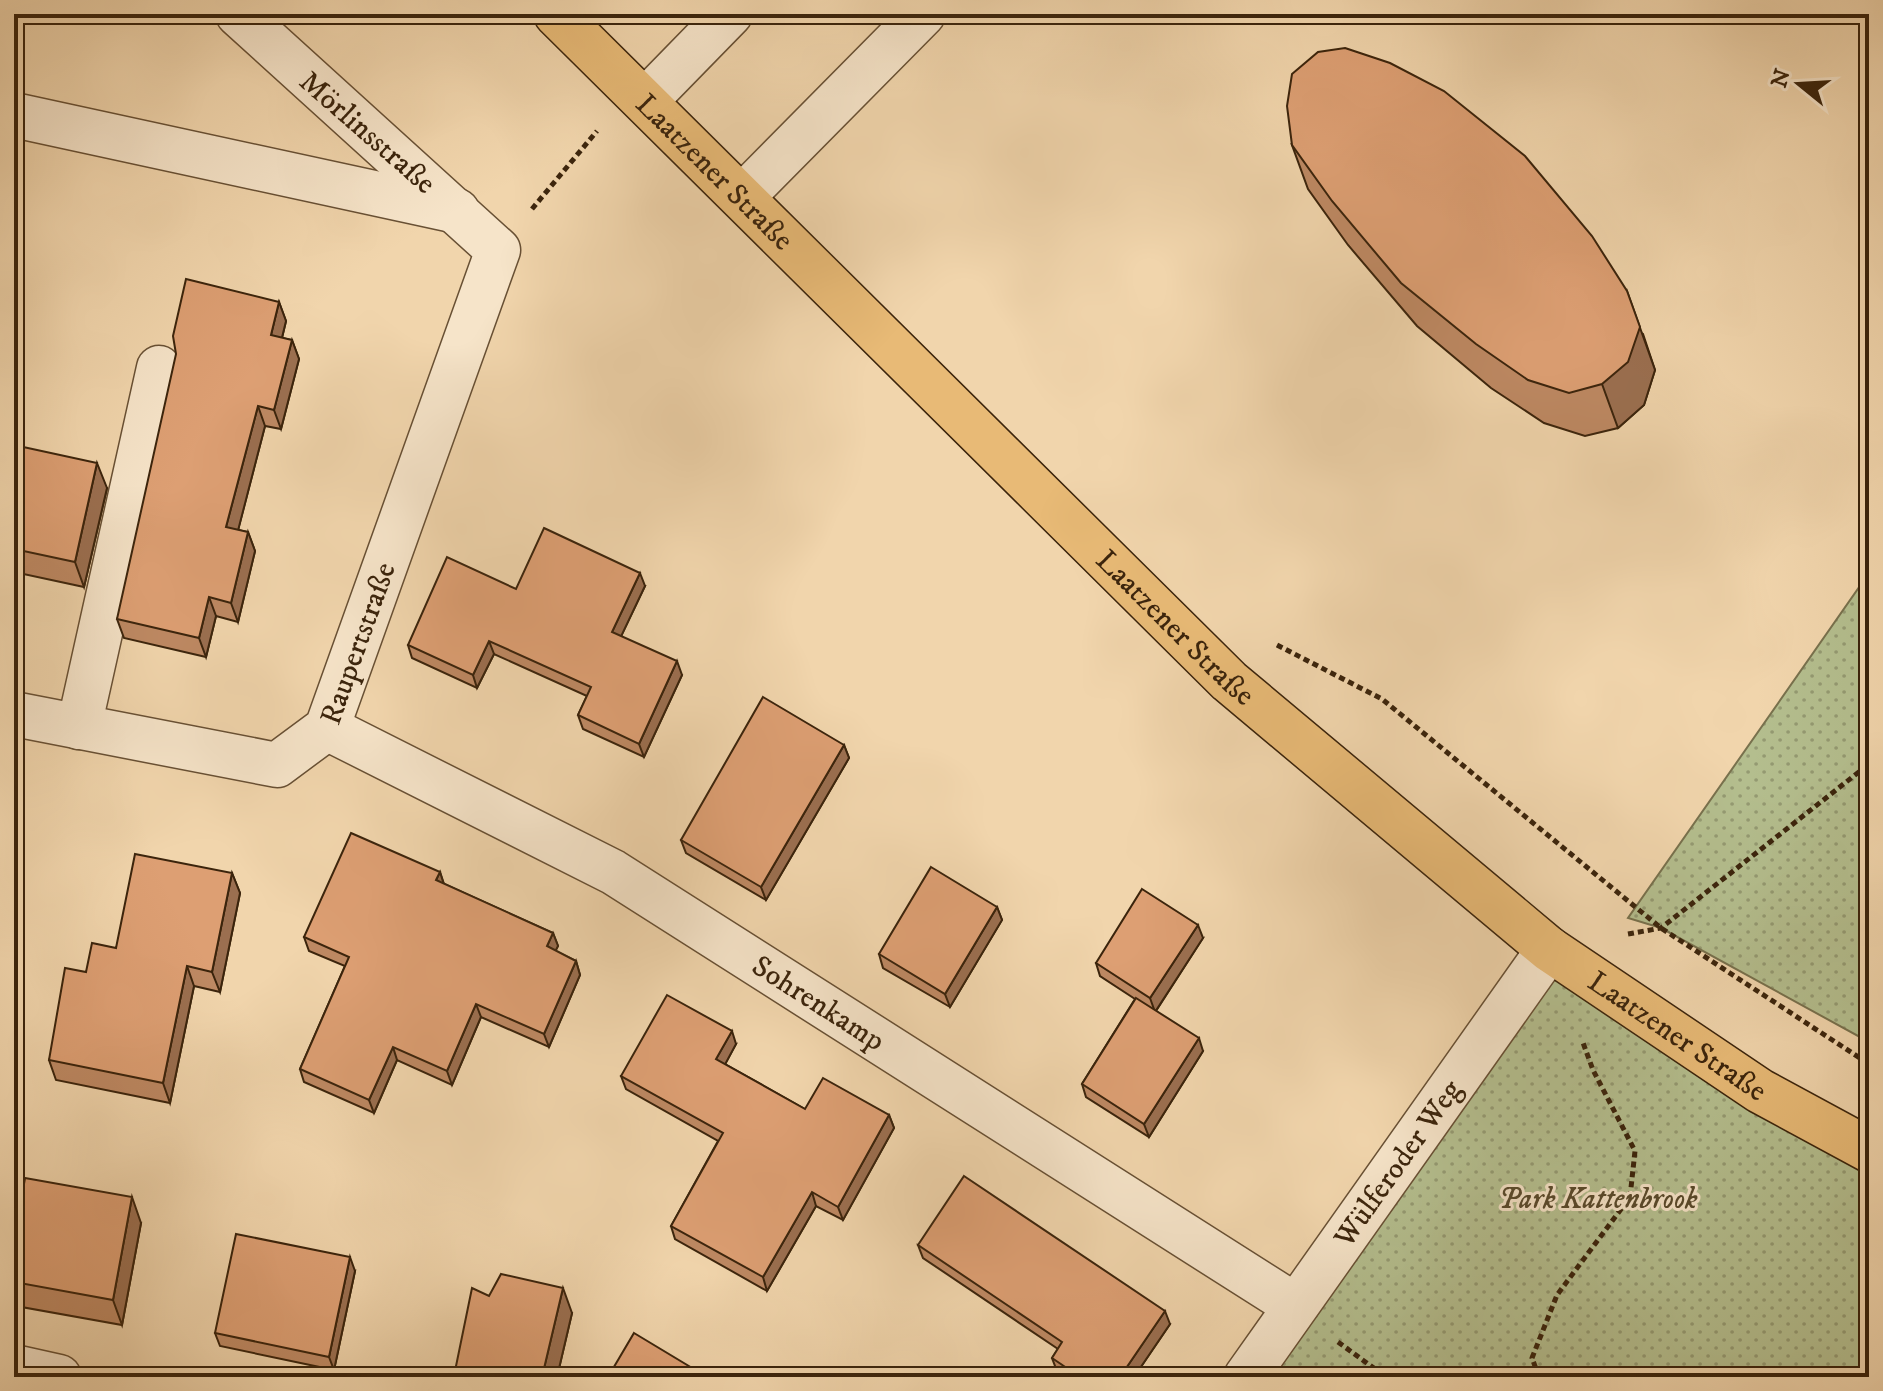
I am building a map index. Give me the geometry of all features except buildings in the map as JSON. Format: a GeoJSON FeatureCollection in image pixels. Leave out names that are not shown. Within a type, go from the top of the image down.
{"type":"FeatureCollection","features":[{"type":"Feature","properties":{"kind":"main road","name":"Laatzener Straße"},"geometry":{"type":"LineString","coordinates":[[556,14],[1229,681],[1549,949],[1760,1091],[1869,1150]]}},
{"type":"Feature","properties":{"kind":"street","name":"Mörlinsstraße"},"geometry":{"type":"LineString","coordinates":[[238,14],[459,211],[498,250]]}},
{"type":"Feature","properties":{"kind":"street"},"geometry":{"type":"LineString","coordinates":[[639,94],[730,14]]}},
{"type":"Feature","properties":{"kind":"street"},"geometry":{"type":"LineString","coordinates":[[742,197],[923,14]]}},
{"type":"Feature","properties":{"kind":"street"},"geometry":{"type":"LineString","coordinates":[[14,115],[459,211]]}},
{"type":"Feature","properties":{"kind":"street","name":"Raupertstraße"},"geometry":{"type":"LineString","coordinates":[[14,714],[277,765],[327,728],[498,250]]}},
{"type":"Feature","properties":{"kind":"street"},"geometry":{"type":"LineString","coordinates":[[79,727],[159,368]]}},
{"type":"Feature","properties":{"kind":"street","name":"Sohrenkamp"},"geometry":{"type":"LineString","coordinates":[[327,728],[613,872],[1294,1305]]}},
{"type":"Feature","properties":{"kind":"street","name":"Wülferoder Weg"},"geometry":{"type":"LineString","coordinates":[[1246,1377],[1294,1305],[1549,949]]}},
{"type":"Feature","properties":{"kind":"street"},"geometry":{"type":"LineString","coordinates":[[14,1367],[59,1377]]}},
{"type":"Feature","properties":{"kind":"path"},"geometry":{"type":"LineString","coordinates":[[498,250],[639,94]]}},
{"type":"Feature","properties":{"kind":"path"},"geometry":{"type":"LineString","coordinates":[[1229,681],[1273,643],[1382,699],[1661,928],[1869,1064]]}},
{"type":"Feature","properties":{"kind":"path"},"geometry":{"type":"LineString","coordinates":[[1549,949],[1661,928],[1869,764]]}},
{"type":"Feature","properties":{"kind":"path"},"geometry":{"type":"LineString","coordinates":[[1539,1377],[1532,1358],[1557,1295],[1630,1197],[1635,1151],[1593,1070],[1578,1030]]}},
{"type":"Feature","properties":{"kind":"path"},"geometry":{"type":"LineString","coordinates":[[1360,1360],[1386,1377]]}},
{"type":"Feature","properties":{"kind":"green space"},"geometry":{"type":"Polygon","coordinates":[[[1869,573],[1869,1042],[1661,928],[1628,918],[1869,573]]]}},
{"type":"Feature","properties":{"kind":"green space","name":"Park Kattenbrook"},"geometry":{"type":"Polygon","coordinates":[[[1549,949],[1869,1150],[1869,1377],[1257,1377],[1549,949]]]}}]}
